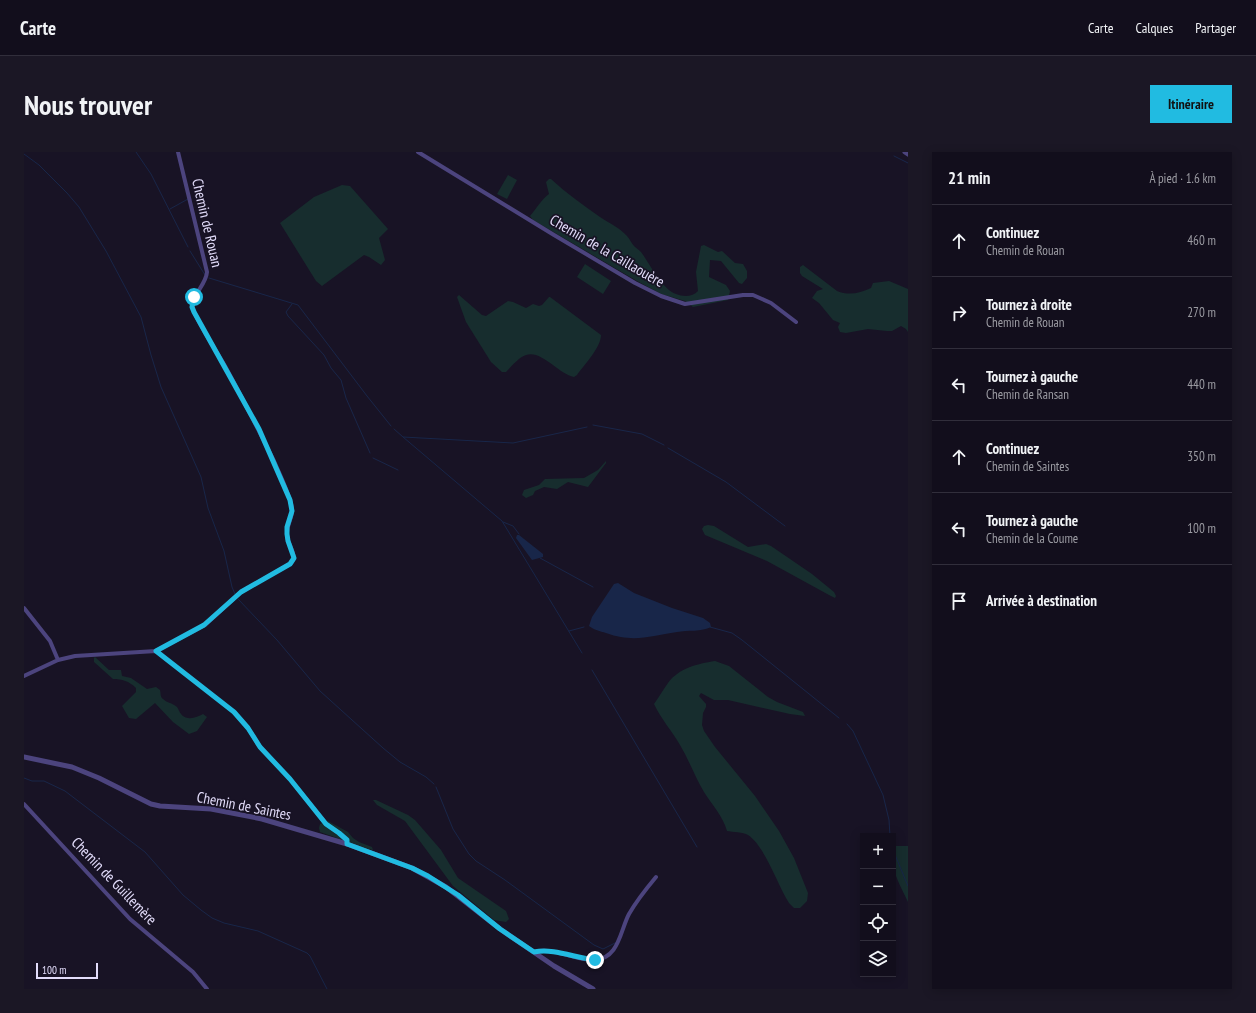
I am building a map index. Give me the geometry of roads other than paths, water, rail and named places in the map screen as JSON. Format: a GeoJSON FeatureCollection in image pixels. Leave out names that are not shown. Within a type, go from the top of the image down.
{"type":"FeatureCollection","features":[{"type":"Feature","properties":{"kind":"street","name":"Chemin de Rouan"},"geometry":{"type":"LineString","coordinates":[[156,651],[204,625],[241,592],[290,564],[294,558],[287,534],[287,527],[292,511],[290,500],[280,475],[259,429],[192,307],[192,302],[207,277],[207,272],[178,152]]}},
{"type":"Feature","properties":{"kind":"street","name":"Chemin de la Caillaouère"},"geometry":{"type":"LineString","coordinates":[[418,152],[554,235],[635,283],[661,296],[685,304],[742,295],[753,295],[771,303],[796,322]]}},
{"type":"Feature","properties":{"kind":"street"},"geometry":{"type":"LineString","coordinates":[[24,608],[47,637],[58,660]]}},
{"type":"Feature","properties":{"kind":"street"},"geometry":{"type":"LineString","coordinates":[[24,676],[58,660],[82,655],[156,651],[234,712],[248,728],[260,747],[290,779],[326,824],[347,840],[347,844]]}},
{"type":"Feature","properties":{"kind":"street","name":"Chemin de Saintes"},"geometry":{"type":"LineString","coordinates":[[24,757],[72,768],[99,778],[151,804],[160,806],[210,809],[262,819],[347,844],[412,868],[458,895],[500,929],[554,966],[593,989]]}},
{"type":"Feature","properties":{"kind":"street","name":"Chemin de Guillemère"},"geometry":{"type":"LineString","coordinates":[[24,804],[130,919],[193,972],[207,989]]}},
{"type":"Feature","properties":{"kind":"street"},"geometry":{"type":"LineString","coordinates":[[534,952],[544,950],[583,959],[595,960],[610,954],[620,939],[628,916],[633,907],[641,894],[656,877]]}},
{"type":"Feature","properties":{"kind":"water"},"geometry":{"type":"Polygon","coordinates":[[[517,535],[543,554],[543,557],[532,560],[516,538],[517,535]]]}},
{"type":"Feature","properties":{"kind":"water"},"geometry":{"type":"Polygon","coordinates":[[[618,583],[634,593],[703,618],[710,623],[711,627],[707,629],[681,631],[650,637],[625,638],[597,630],[589,626],[592,617],[614,584],[618,583]]]}},
{"type":"Feature","properties":{"kind":"waterway"},"geometry":{"type":"LineString","coordinates":[[136,152],[151,174],[188,247]]}},
{"type":"Feature","properties":{"kind":"waterway"},"geometry":{"type":"LineString","coordinates":[[24,154],[39,165],[79,207],[106,251],[141,317],[161,387],[201,477],[208,508],[224,551],[235,594]]}},
{"type":"Feature","properties":{"kind":"waterway"},"geometry":{"type":"LineString","coordinates":[[894,156],[908,163]]}},
{"type":"Feature","properties":{"kind":"waterway"},"geometry":{"type":"LineString","coordinates":[[170,209],[188,199]]}},
{"type":"Feature","properties":{"kind":"waterway"},"geometry":{"type":"LineString","coordinates":[[190,251],[205,275]]}},
{"type":"Feature","properties":{"kind":"waterway"},"geometry":{"type":"LineString","coordinates":[[209,278],[298,305],[391,426]]}},
{"type":"Feature","properties":{"kind":"waterway"},"geometry":{"type":"LineString","coordinates":[[292,304],[286,312],[288,316],[324,355],[331,368],[341,380],[346,398],[370,453]]}},
{"type":"Feature","properties":{"kind":"waterway"},"geometry":{"type":"LineString","coordinates":[[593,425],[642,434],[664,445]]}},
{"type":"Feature","properties":{"kind":"waterway"},"geometry":{"type":"LineString","coordinates":[[394,429],[403,437],[513,443],[587,427]]}},
{"type":"Feature","properties":{"kind":"waterway"},"geometry":{"type":"LineString","coordinates":[[403,437],[502,521],[582,653]]}},
{"type":"Feature","properties":{"kind":"waterway"},"geometry":{"type":"LineString","coordinates":[[668,448],[726,482],[785,526]]}},
{"type":"Feature","properties":{"kind":"waterway"},"geometry":{"type":"LineString","coordinates":[[373,458],[398,470]]}},
{"type":"Feature","properties":{"kind":"waterway"},"geometry":{"type":"LineString","coordinates":[[503,522],[513,526],[519,534]]}},
{"type":"Feature","properties":{"kind":"waterway"},"geometry":{"type":"LineString","coordinates":[[540,558],[593,587]]}},
{"type":"Feature","properties":{"kind":"waterway"},"geometry":{"type":"LineString","coordinates":[[238,599],[277,640],[320,691],[400,762],[426,777],[434,784]]}},
{"type":"Feature","properties":{"kind":"waterway"},"geometry":{"type":"LineString","coordinates":[[569,631],[584,627]]}},
{"type":"Feature","properties":{"kind":"waterway"},"geometry":{"type":"LineString","coordinates":[[710,627],[732,633],[742,640],[839,718]]}},
{"type":"Feature","properties":{"kind":"waterway"},"geometry":{"type":"LineString","coordinates":[[592,670],[697,847]]}},
{"type":"Feature","properties":{"kind":"waterway"},"geometry":{"type":"LineString","coordinates":[[847,724],[853,731],[883,795],[889,820],[890,833]]}},
{"type":"Feature","properties":{"kind":"waterway"},"geometry":{"type":"LineString","coordinates":[[24,778],[32,781],[44,781],[65,791],[145,852],[183,895],[212,918],[224,923],[258,931],[307,953],[327,989]]}},
{"type":"Feature","properties":{"kind":"waterway"},"geometry":{"type":"LineString","coordinates":[[436,787],[453,829],[469,854],[476,861],[505,880],[594,945],[603,949],[615,943]]}},
{"type":"Feature","properties":{"kind":"waterway"},"geometry":{"type":"LineString","coordinates":[[896,857],[908,886]]}}]}
